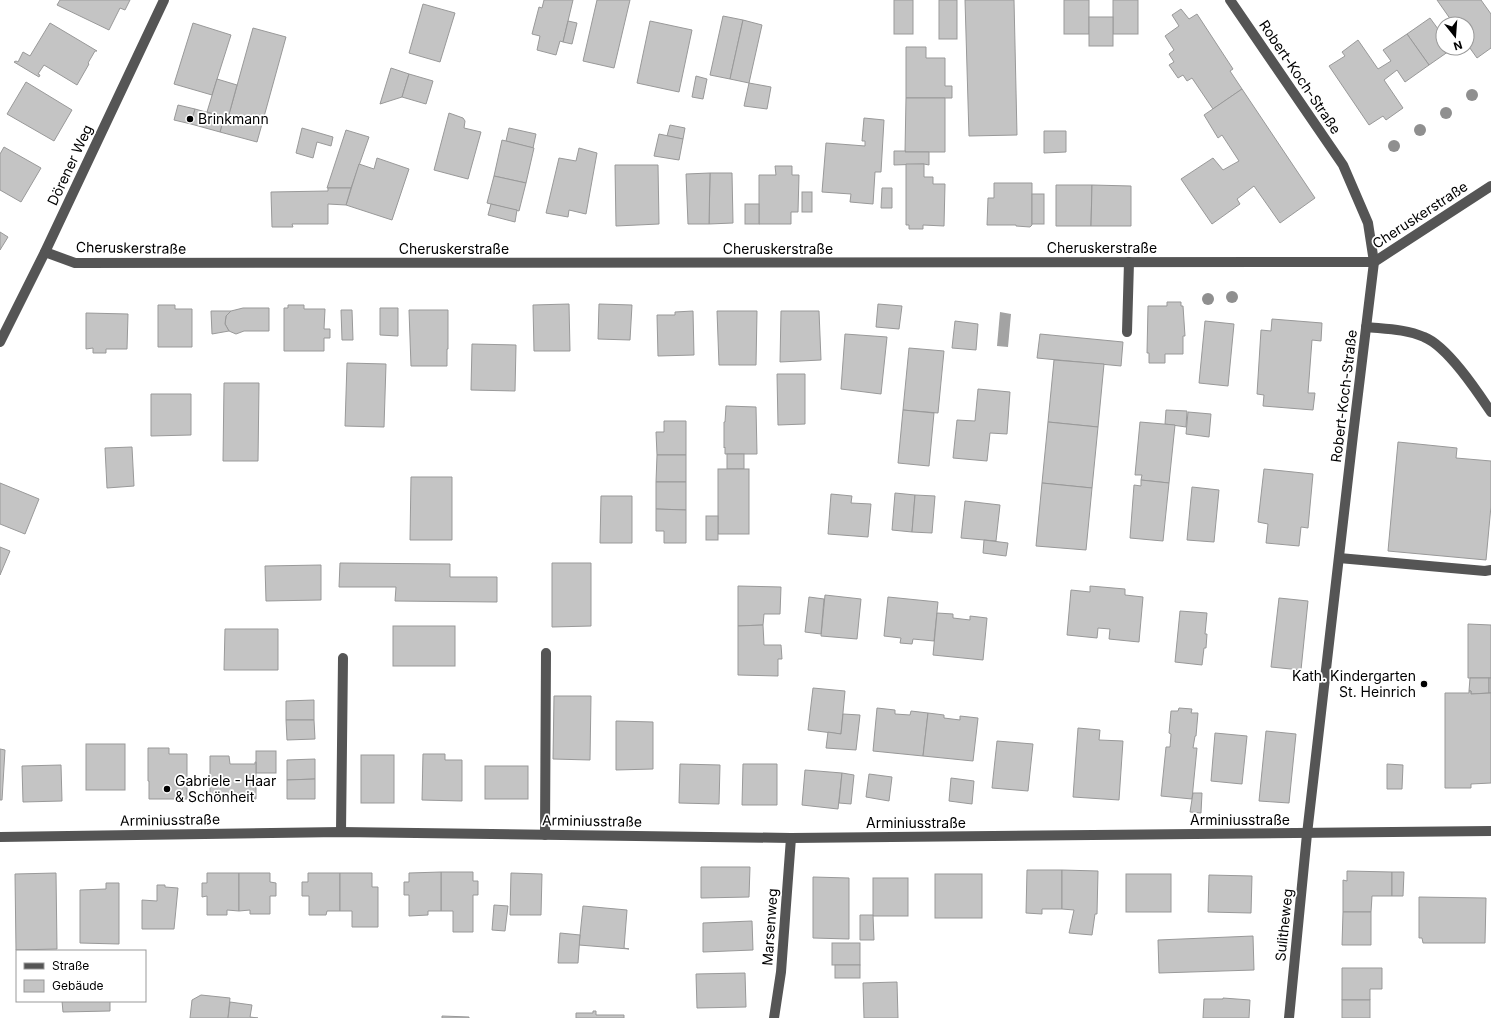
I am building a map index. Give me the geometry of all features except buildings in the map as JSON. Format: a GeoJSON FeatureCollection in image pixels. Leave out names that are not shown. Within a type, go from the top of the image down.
{"type":"FeatureCollection","features":[{"type":"Feature","properties":{"kind":"street","name":"Dörener Weg"},"geometry":{"type":"LineString","coordinates":[[0,342],[45,252],[164,0]]}},
{"type":"Feature","properties":{"kind":"street","name":"Robert-Koch-Straße"},"geometry":{"type":"LineString","coordinates":[[1230,0],[1343,165],[1368,223],[1374,262],[1307,834]]}},
{"type":"Feature","properties":{"kind":"street","name":"Cheruskerstraße"},"geometry":{"type":"LineString","coordinates":[[45,252],[75,263],[1374,262],[1491,186]]}},
{"type":"Feature","properties":{"kind":"street"},"geometry":{"type":"LineString","coordinates":[[1127,332],[1129,262]]}},
{"type":"Feature","properties":{"kind":"street"},"geometry":{"type":"LineString","coordinates":[[1366,327],[1414,333],[1426,337],[1436,344],[1462,373],[1491,412]]}},
{"type":"Feature","properties":{"kind":"street"},"geometry":{"type":"LineString","coordinates":[[1339,558],[1485,571],[1491,570]]}},
{"type":"Feature","properties":{"kind":"street"},"geometry":{"type":"LineString","coordinates":[[545,835],[546,653]]}},
{"type":"Feature","properties":{"kind":"street"},"geometry":{"type":"LineString","coordinates":[[341,832],[343,658]]}},
{"type":"Feature","properties":{"kind":"street","name":"Arminiusstraße"},"geometry":{"type":"LineString","coordinates":[[0,836],[341,832],[791,838],[1491,831]]}},
{"type":"Feature","properties":{"kind":"street","name":"Sulitheweg"},"geometry":{"type":"LineString","coordinates":[[1289,1018],[1307,834]]}},
{"type":"Feature","properties":{"kind":"street","name":"Marsenweg"},"geometry":{"type":"LineString","coordinates":[[774,1018],[781,972],[791,838]]}},
{"type":"Feature","properties":{"kind":"shaded area"},"geometry":{"type":"Polygon","coordinates":[[[1000,312],[1011,314],[1008,347],[997,346],[1000,312]]]}},
{"type":"Feature","properties":{"kind":"place","name":"Brinkmann"},"geometry":{"type":"Point","coordinates":[190,119]}},
{"type":"Feature","properties":{"kind":"place","name":"Kath. Kindergarten St. Heinrich"},"geometry":{"type":"Point","coordinates":[1424,684]}},
{"type":"Feature","properties":{"kind":"place","name":"Gabriele - Haar & Schönheit"},"geometry":{"type":"Point","coordinates":[167,789]}}]}
